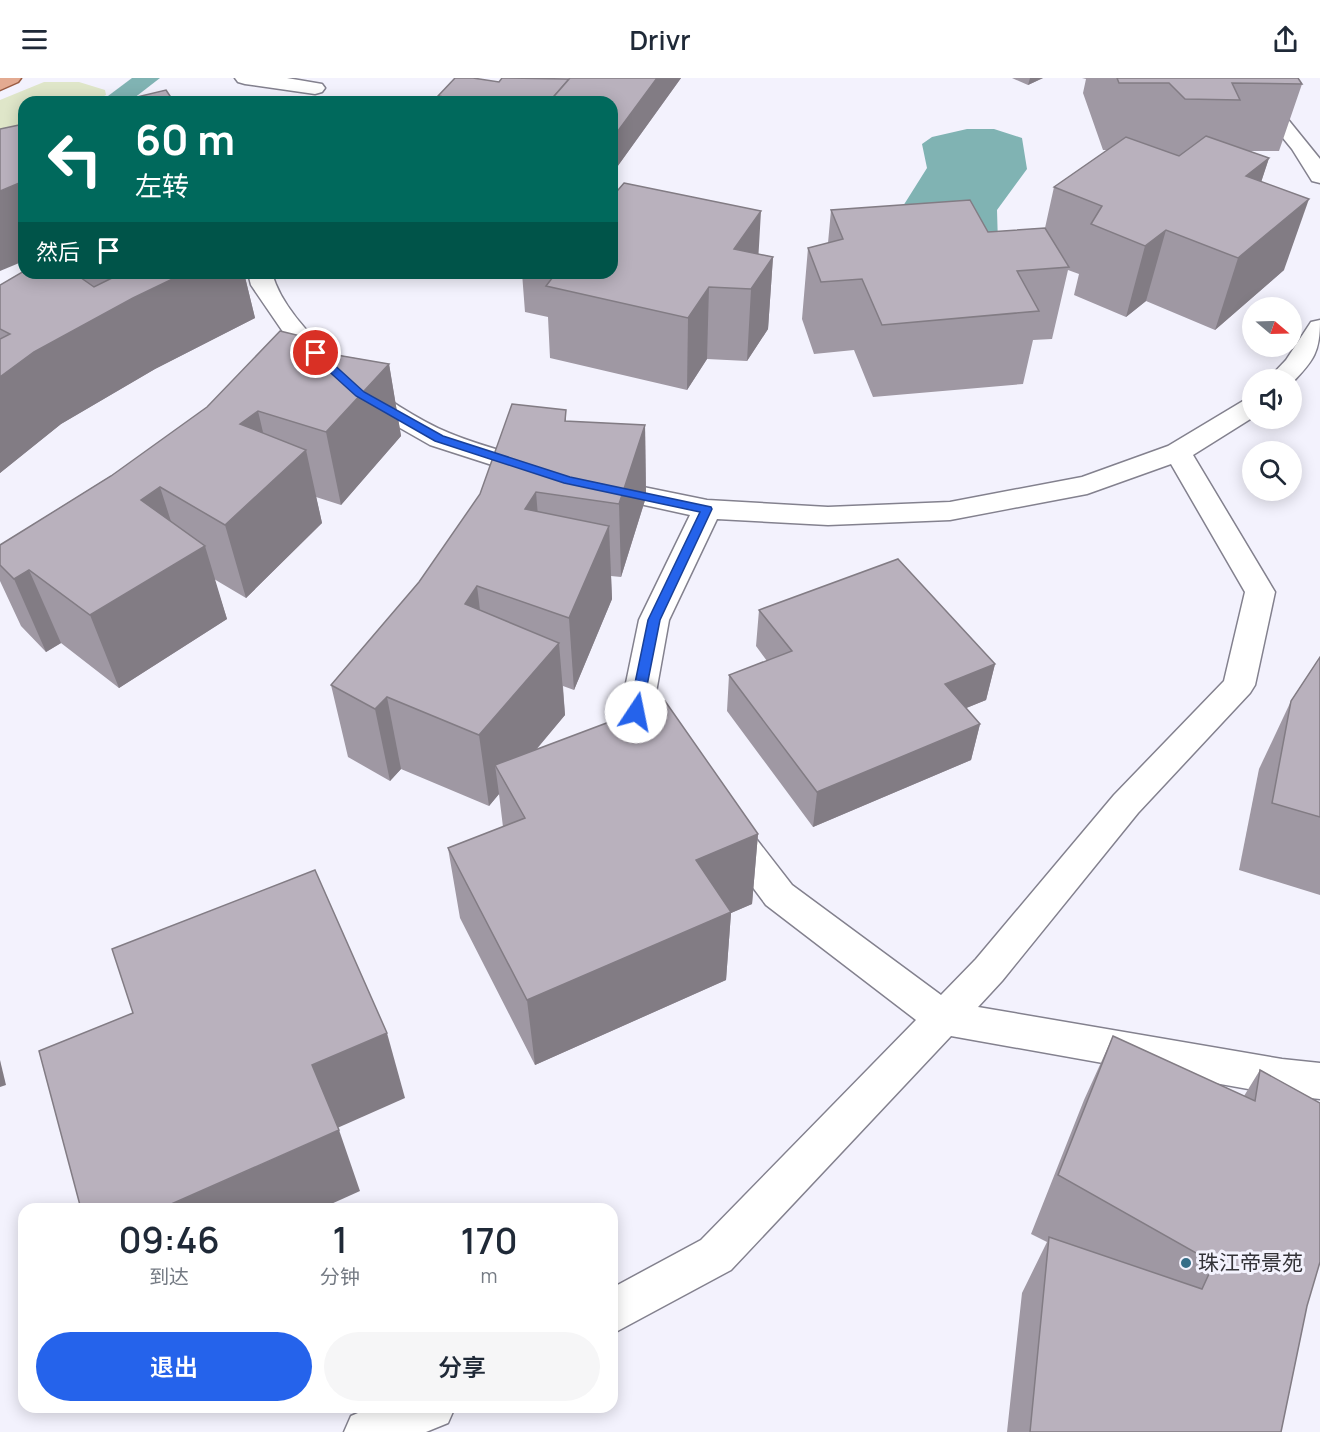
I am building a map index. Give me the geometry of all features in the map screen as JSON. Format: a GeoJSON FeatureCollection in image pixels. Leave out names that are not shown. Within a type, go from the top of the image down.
{"type":"FeatureCollection","features":[{"type":"Feature","properties":{"kind":"main road"},"geometry":{"type":"LineString","coordinates":[[0,84],[11,78]]}},
{"type":"Feature","properties":{"kind":"street"},"geometry":{"type":"LineString","coordinates":[[245,78],[317,89]]}},
{"type":"Feature","properties":{"kind":"street"},"geometry":{"type":"LineString","coordinates":[[1233,78],[1254,90],[1301,146],[1320,176]]}},
{"type":"Feature","properties":{"kind":"street"},"geometry":{"type":"LineString","coordinates":[[262,279],[263,285],[301,340],[360,394],[439,439],[568,480],[707,509],[828,516],[950,511],[1087,485],[1178,452],[1242,413]]}},
{"type":"Feature","properties":{"kind":"street"},"geometry":{"type":"LineString","coordinates":[[1291,369],[1320,327]]}},
{"type":"Feature","properties":{"kind":"street"},"geometry":{"type":"LineString","coordinates":[[618,1309],[716,1255],[989,970],[1126,804],[1239,685],[1260,592],[1178,452]]}},
{"type":"Feature","properties":{"kind":"street"},"geometry":{"type":"LineString","coordinates":[[687,773],[636,712],[654,620],[707,509]]}},
{"type":"Feature","properties":{"kind":"street"},"geometry":{"type":"LineString","coordinates":[[708,801],[779,895],[943,1018],[1282,1077],[1320,1081]]}},
{"type":"Feature","properties":{"kind":"street"},"geometry":{"type":"LineString","coordinates":[[367,1432],[416,1413]]}},
{"type":"Feature","properties":{"kind":"shaded area"},"geometry":{"type":"Polygon","coordinates":[[[44,82],[79,82],[105,90],[106,95],[18,96],[18,130],[0,138],[0,100],[44,82]]]}},
{"type":"Feature","properties":{"kind":"shaded area"},"geometry":{"type":"Polygon","coordinates":[[[967,129],[994,129],[1022,138],[1027,169],[997,210],[998,244],[893,222],[927,168],[922,144],[932,137],[967,129]]]}},
{"type":"Feature","properties":{"kind":"building"},"geometry":{"type":"Polygon","coordinates":[[[455,78],[499,82],[502,78],[569,79],[554,96],[438,96],[455,78]]]}},
{"type":"Feature","properties":{"kind":"building"},"geometry":{"type":"Polygon","coordinates":[[[570,78],[657,78],[618,131],[618,96],[554,96],[570,78]]]}},
{"type":"Feature","properties":{"kind":"building"},"geometry":{"type":"Polygon","coordinates":[[[1117,78],[1298,78],[1302,84],[1232,83],[1240,100],[1185,99],[1169,83],[1119,83],[1117,78]]]}},
{"type":"Feature","properties":{"kind":"building"},"geometry":{"type":"Polygon","coordinates":[[[166,90],[170,96],[141,96],[166,90]]]}},
{"type":"Feature","properties":{"kind":"building"},"geometry":{"type":"Polygon","coordinates":[[[18,125],[18,184],[0,191],[0,129],[18,125]]]}},
{"type":"Feature","properties":{"kind":"building"},"geometry":{"type":"Polygon","coordinates":[[[1206,136],[1269,158],[1246,176],[1309,199],[1238,258],[1166,230],[1145,246],[1091,224],[1102,206],[1054,187],[1126,137],[1179,156],[1206,136]]]}},
{"type":"Feature","properties":{"kind":"building"},"geometry":{"type":"Polygon","coordinates":[[[624,183],[761,211],[734,249],[773,257],[751,289],[709,287],[688,318],[546,286],[551,279],[618,279],[618,190],[624,183]]]}},
{"type":"Feature","properties":{"kind":"building"},"geometry":{"type":"Polygon","coordinates":[[[970,200],[988,232],[1045,228],[1069,267],[1017,271],[1039,311],[882,325],[862,279],[821,282],[808,248],[843,239],[831,210],[970,200]]]}},
{"type":"Feature","properties":{"kind":"building"},"geometry":{"type":"Polygon","coordinates":[[[18,274],[18,279],[83,279],[94,287],[110,279],[173,279],[34,352],[0,377],[0,339],[10,334],[0,329],[0,285],[18,274]]]}},
{"type":"Feature","properties":{"kind":"building"},"geometry":{"type":"Polygon","coordinates":[[[280,331],[325,342],[319,352],[389,364],[326,432],[258,411],[240,424],[306,450],[225,525],[160,487],[141,500],[205,546],[90,615],[29,570],[14,579],[0,565],[0,545],[111,476],[207,407],[280,331]]]}},
{"type":"Feature","properties":{"kind":"building"},"geometry":{"type":"Polygon","coordinates":[[[512,404],[566,410],[565,421],[645,425],[619,504],[536,492],[525,509],[609,526],[569,618],[477,586],[465,604],[559,643],[479,735],[387,697],[375,709],[331,685],[419,582],[480,494],[512,404]]]}},
{"type":"Feature","properties":{"kind":"building"},"geometry":{"type":"Polygon","coordinates":[[[898,559],[995,664],[945,684],[980,724],[817,792],[729,675],[792,651],[759,610],[898,559]]]}},
{"type":"Feature","properties":{"kind":"building"},"geometry":{"type":"Polygon","coordinates":[[[1320,657],[1320,817],[1272,803],[1291,701],[1320,657]]]}},
{"type":"Feature","properties":{"kind":"building"},"geometry":{"type":"Polygon","coordinates":[[[665,701],[758,834],[696,860],[731,912],[527,1000],[448,848],[525,818],[495,765],[665,701]]]}},
{"type":"Feature","properties":{"kind":"building"},"geometry":{"type":"Polygon","coordinates":[[[315,870],[387,1033],[312,1065],[339,1130],[174,1203],[79,1203],[39,1051],[133,1013],[112,949],[315,870]]]}},
{"type":"Feature","properties":{"kind":"building","name":"珠江帝景苑"},"geometry":{"type":"Polygon","coordinates":[[[1113,1036],[1255,1101],[1260,1070],[1320,1103],[1320,1262],[1307,1306],[1281,1432],[1030,1432],[1049,1237],[1202,1289],[1214,1263],[1058,1175],[1113,1036]]]}},
{"type":"Feature","properties":{"kind":"waterway"},"geometry":{"type":"LineString","coordinates":[[121,96],[148,78]]}},
{"type":"Feature","properties":{"kind":"place","name":"珠江帝景苑"},"geometry":{"type":"Point","coordinates":[1186,1263]}},
{"type":"Feature","properties":{"kind":"route"},"geometry":{"type":"LineString","coordinates":[[316,353],[360,394],[439,439],[568,480],[707,509],[654,620],[636,712]]}}]}
